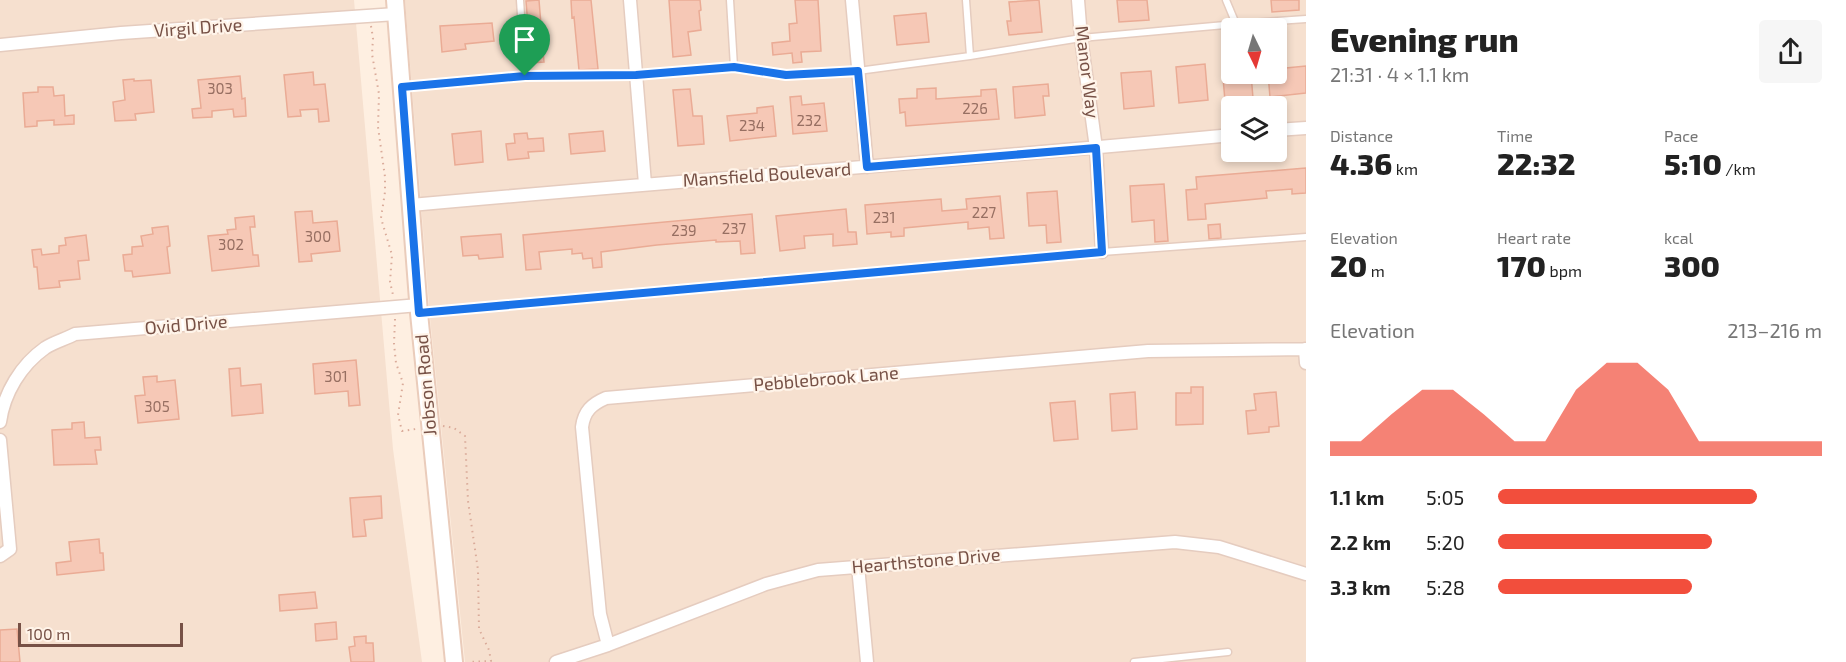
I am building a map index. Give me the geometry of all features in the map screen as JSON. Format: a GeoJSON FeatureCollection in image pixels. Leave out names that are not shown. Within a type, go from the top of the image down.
{"type":"FeatureCollection","features":[{"type":"Feature","properties":{"kind":"street"},"geometry":{"type":"LineString","coordinates":[[630,0],[645,184]]}},
{"type":"Feature","properties":{"kind":"street"},"geometry":{"type":"LineString","coordinates":[[852,0],[867,167]]}},
{"type":"Feature","properties":{"kind":"street","name":"Manor Way"},"geometry":{"type":"LineString","coordinates":[[1078,0],[1096,148],[1102,252]]}},
{"type":"Feature","properties":{"kind":"street","name":"Virgil Drive"},"geometry":{"type":"LineString","coordinates":[[0,45],[395,7]]}},
{"type":"Feature","properties":{"kind":"street","name":"Jobson Road"},"geometry":{"type":"LineString","coordinates":[[395,7],[419,309],[454,662]]}},
{"type":"Feature","properties":{"kind":"street"},"geometry":{"type":"LineString","coordinates":[[1287,129],[1306,128]]}},
{"type":"Feature","properties":{"kind":"street","name":"Mansfield Boulevard"},"geometry":{"type":"LineString","coordinates":[[411,205],[1221,136]]}},
{"type":"Feature","properties":{"kind":"street","name":"Ovid Drive"},"geometry":{"type":"LineString","coordinates":[[0,422],[3,397],[17,375],[45,348],[75,334],[419,309]]}},
{"type":"Feature","properties":{"kind":"street"},"geometry":{"type":"LineString","coordinates":[[1305,349],[1306,363]]}},
{"type":"Feature","properties":{"kind":"street","name":"Pebblebrook Lane"},"geometry":{"type":"LineString","coordinates":[[608,645],[600,614],[582,427],[583,417],[595,403],[606,398],[1148,351],[1305,349]]}},
{"type":"Feature","properties":{"kind":"street"},"geometry":{"type":"LineString","coordinates":[[0,440],[10,549],[0,556]]}},
{"type":"Feature","properties":{"kind":"street","name":"Hearthstone Drive"},"geometry":{"type":"LineString","coordinates":[[556,662],[608,645],[794,575],[858,566],[1175,542],[1219,547],[1306,574]]}},
{"type":"Feature","properties":{"kind":"street"},"geometry":{"type":"LineString","coordinates":[[858,566],[867,662]]}},
{"type":"Feature","properties":{"kind":"lane"},"geometry":{"type":"LineString","coordinates":[[520,0],[525,76]]}},
{"type":"Feature","properties":{"kind":"lane"},"geometry":{"type":"LineString","coordinates":[[730,0],[734,67]]}},
{"type":"Feature","properties":{"kind":"lane"},"geometry":{"type":"LineString","coordinates":[[966,0],[970,56]]}},
{"type":"Feature","properties":{"kind":"lane"},"geometry":{"type":"LineString","coordinates":[[1226,0],[1234,18]]}},
{"type":"Feature","properties":{"kind":"lane"},"geometry":{"type":"LineString","coordinates":[[1287,20],[1306,19]]}},
{"type":"Feature","properties":{"kind":"lane"},"geometry":{"type":"LineString","coordinates":[[402,87],[525,76],[636,75],[734,67],[786,75],[858,71],[1081,38],[1221,25]]}},
{"type":"Feature","properties":{"kind":"lane"},"geometry":{"type":"LineString","coordinates":[[419,309],[1306,237]]}},
{"type":"Feature","properties":{"kind":"lane"},"geometry":{"type":"LineString","coordinates":[[1134,662],[1173,660],[1228,652]]}},
{"type":"Feature","properties":{"kind":"shaded area"},"geometry":{"type":"Polygon","coordinates":[[[0,0],[354,0],[393,449],[422,662],[0,662],[0,0]]]}},
{"type":"Feature","properties":{"kind":"shaded area"},"geometry":{"type":"Polygon","coordinates":[[[405,0],[1306,0],[1306,662],[465,662],[430,318],[405,0]]]}},
{"type":"Feature","properties":{"kind":"building"},"geometry":{"type":"Polygon","coordinates":[[[539,0],[544,62],[531,63],[526,1],[539,0]]]}},
{"type":"Feature","properties":{"kind":"building"},"geometry":{"type":"Polygon","coordinates":[[[571,0],[591,0],[598,69],[579,70],[571,0]]]}},
{"type":"Feature","properties":{"kind":"building"},"geometry":{"type":"Polygon","coordinates":[[[669,0],[700,0],[701,30],[688,32],[691,55],[673,57],[669,0]]]}},
{"type":"Feature","properties":{"kind":"building"},"geometry":{"type":"Polygon","coordinates":[[[795,0],[818,0],[821,51],[801,52],[802,62],[793,63],[792,53],[773,55],[772,43],[790,41],[789,24],[797,23],[795,0]]]}},
{"type":"Feature","properties":{"kind":"building"},"geometry":{"type":"Polygon","coordinates":[[[1039,0],[1042,32],[1009,35],[1007,21],[1011,21],[1009,2],[1039,0]]]}},
{"type":"Feature","properties":{"kind":"building"},"geometry":{"type":"Polygon","coordinates":[[[1117,0],[1147,0],[1149,20],[1119,22],[1117,0]]]}},
{"type":"Feature","properties":{"kind":"building"},"geometry":{"type":"Polygon","coordinates":[[[1271,0],[1299,0],[1299,10],[1272,12],[1271,0]]]}},
{"type":"Feature","properties":{"kind":"building"},"geometry":{"type":"Polygon","coordinates":[[[926,13],[929,42],[897,45],[894,16],[926,13]]]}},
{"type":"Feature","properties":{"kind":"building"},"geometry":{"type":"Polygon","coordinates":[[[492,23],[494,41],[465,44],[466,49],[442,52],[440,26],[492,23]]]}},
{"type":"Feature","properties":{"kind":"building"},"geometry":{"type":"Polygon","coordinates":[[[1205,64],[1208,100],[1179,103],[1176,67],[1205,64]]]}},
{"type":"Feature","properties":{"kind":"building"},"geometry":{"type":"Polygon","coordinates":[[[1306,66],[1306,93],[1270,96],[1269,84],[1287,84],[1287,68],[1306,66]]]}},
{"type":"Feature","properties":{"kind":"building"},"geometry":{"type":"Polygon","coordinates":[[[1151,71],[1154,106],[1124,109],[1121,73],[1151,71]]]}},
{"type":"Feature","properties":{"kind":"building"},"geometry":{"type":"Polygon","coordinates":[[[313,72],[314,85],[325,84],[329,121],[319,122],[318,109],[300,110],[301,116],[288,117],[284,75],[313,72]]]}},
{"type":"Feature","properties":{"kind":"building"},"geometry":{"type":"Polygon","coordinates":[[[240,76],[246,116],[234,117],[233,109],[212,111],[212,117],[193,118],[192,109],[201,108],[198,80],[240,76]]]}},
{"type":"Feature","properties":{"kind":"building"},"geometry":{"type":"Polygon","coordinates":[[[134,79],[134,81],[151,80],[154,112],[135,114],[136,120],[115,121],[113,102],[125,100],[123,80],[134,79]]]}},
{"type":"Feature","properties":{"kind":"building"},"geometry":{"type":"Polygon","coordinates":[[[1048,84],[1049,96],[1043,96],[1045,115],[1015,118],[1013,87],[1048,84]]]}},
{"type":"Feature","properties":{"kind":"building"},"geometry":{"type":"Polygon","coordinates":[[[1224,84],[1252,84],[1253,96],[1225,96],[1224,84]]]}},
{"type":"Feature","properties":{"kind":"building"},"geometry":{"type":"Polygon","coordinates":[[[38,87],[53,87],[54,96],[64,95],[65,116],[74,115],[74,124],[54,125],[54,120],[37,121],[37,126],[25,127],[23,93],[38,92],[38,87]]]}},
{"type":"Feature","properties":{"kind":"building"},"geometry":{"type":"Polygon","coordinates":[[[936,88],[936,99],[981,96],[981,90],[996,89],[999,119],[906,126],[905,112],[900,113],[899,99],[917,98],[917,89],[936,88]]]}},
{"type":"Feature","properties":{"kind":"building"},"geometry":{"type":"Polygon","coordinates":[[[690,89],[693,116],[702,116],[704,144],[678,146],[673,90],[690,89]]]}},
{"type":"Feature","properties":{"kind":"building"},"geometry":{"type":"Polygon","coordinates":[[[801,96],[802,105],[824,103],[827,131],[793,134],[790,97],[801,96]]]}},
{"type":"Feature","properties":{"kind":"building"},"geometry":{"type":"Polygon","coordinates":[[[773,106],[776,136],[730,141],[727,116],[757,113],[757,108],[773,106]]]}},
{"type":"Feature","properties":{"kind":"building"},"geometry":{"type":"Polygon","coordinates":[[[481,131],[483,162],[455,165],[452,134],[481,131]]]}},
{"type":"Feature","properties":{"kind":"building"},"geometry":{"type":"Polygon","coordinates":[[[603,131],[605,151],[571,154],[569,134],[603,131]]]}},
{"type":"Feature","properties":{"kind":"building"},"geometry":{"type":"Polygon","coordinates":[[[527,133],[528,139],[543,138],[544,151],[528,152],[529,158],[508,160],[506,144],[515,143],[514,134],[527,133]]]}},
{"type":"Feature","properties":{"kind":"building"},"geometry":{"type":"Polygon","coordinates":[[[1306,168],[1306,193],[1292,194],[1292,189],[1266,191],[1267,198],[1205,204],[1206,219],[1188,220],[1186,190],[1197,189],[1196,177],[1306,168]]]}},
{"type":"Feature","properties":{"kind":"building"},"geometry":{"type":"Polygon","coordinates":[[[1164,184],[1168,241],[1155,242],[1154,220],[1132,222],[1130,186],[1164,184]]]}},
{"type":"Feature","properties":{"kind":"building"},"geometry":{"type":"Polygon","coordinates":[[[1057,191],[1061,242],[1047,243],[1046,225],[1029,226],[1027,193],[1057,191]]]}},
{"type":"Feature","properties":{"kind":"building"},"geometry":{"type":"Polygon","coordinates":[[[1000,196],[1004,238],[990,239],[989,227],[968,229],[968,222],[904,228],[904,236],[891,237],[891,232],[867,234],[865,205],[941,199],[942,211],[967,209],[966,199],[1000,196]]]}},
{"type":"Feature","properties":{"kind":"building"},"geometry":{"type":"Polygon","coordinates":[[[846,209],[848,232],[856,232],[857,244],[833,246],[833,234],[804,236],[805,248],[780,251],[776,216],[846,209]]]}},
{"type":"Feature","properties":{"kind":"building"},"geometry":{"type":"Polygon","coordinates":[[[312,211],[313,223],[337,221],[340,251],[311,254],[312,261],[299,262],[295,212],[312,211]]]}},
{"type":"Feature","properties":{"kind":"building"},"geometry":{"type":"Polygon","coordinates":[[[752,214],[755,253],[741,254],[740,241],[716,242],[716,240],[657,245],[601,252],[602,267],[593,268],[592,258],[583,259],[582,253],[572,254],[572,249],[539,252],[541,269],[526,270],[523,235],[752,214]]]}},
{"type":"Feature","properties":{"kind":"building"},"geometry":{"type":"Polygon","coordinates":[[[254,216],[255,227],[250,227],[253,255],[258,255],[259,266],[212,271],[208,236],[228,234],[227,230],[236,229],[235,218],[254,216]]]}},
{"type":"Feature","properties":{"kind":"building"},"geometry":{"type":"Polygon","coordinates":[[[1220,224],[1221,238],[1209,239],[1208,225],[1220,224]]]}},
{"type":"Feature","properties":{"kind":"building"},"geometry":{"type":"Polygon","coordinates":[[[168,226],[170,246],[167,247],[170,273],[133,277],[132,271],[125,271],[123,255],[132,254],[132,247],[143,246],[141,236],[153,234],[152,228],[168,226]]]}},
{"type":"Feature","properties":{"kind":"building"},"geometry":{"type":"Polygon","coordinates":[[[501,234],[503,257],[479,259],[478,255],[463,256],[461,237],[501,234]]]}},
{"type":"Feature","properties":{"kind":"building"},"geometry":{"type":"Polygon","coordinates":[[[86,235],[89,260],[78,261],[80,279],[59,281],[60,287],[39,289],[37,267],[34,267],[32,250],[41,249],[42,255],[59,253],[59,246],[66,245],[65,238],[86,235]]]}},
{"type":"Feature","properties":{"kind":"building"},"geometry":{"type":"Polygon","coordinates":[[[356,360],[360,405],[349,406],[348,391],[315,394],[313,364],[356,360]]]}},
{"type":"Feature","properties":{"kind":"building"},"geometry":{"type":"Polygon","coordinates":[[[240,368],[241,386],[261,384],[263,413],[232,416],[229,369],[240,368]]]}},
{"type":"Feature","properties":{"kind":"building"},"geometry":{"type":"Polygon","coordinates":[[[157,376],[157,382],[175,380],[179,419],[138,423],[135,396],[145,395],[143,377],[157,376]]]}},
{"type":"Feature","properties":{"kind":"building"},"geometry":{"type":"Polygon","coordinates":[[[1191,387],[1203,387],[1203,424],[1176,425],[1176,393],[1191,393],[1191,387]]]}},
{"type":"Feature","properties":{"kind":"building"},"geometry":{"type":"Polygon","coordinates":[[[1135,392],[1137,429],[1112,431],[1110,394],[1135,392]]]}},
{"type":"Feature","properties":{"kind":"building"},"geometry":{"type":"Polygon","coordinates":[[[1276,392],[1279,426],[1269,427],[1269,432],[1248,434],[1246,411],[1256,410],[1254,394],[1276,392]]]}},
{"type":"Feature","properties":{"kind":"building"},"geometry":{"type":"Polygon","coordinates":[[[1075,401],[1078,439],[1054,441],[1050,403],[1075,401]]]}},
{"type":"Feature","properties":{"kind":"building"},"geometry":{"type":"Polygon","coordinates":[[[84,422],[85,438],[100,437],[101,450],[95,450],[97,464],[54,465],[52,430],[72,429],[72,423],[84,422]]]}},
{"type":"Feature","properties":{"kind":"building"},"geometry":{"type":"Polygon","coordinates":[[[381,496],[382,518],[364,520],[366,536],[353,537],[350,498],[381,496]]]}},
{"type":"Feature","properties":{"kind":"building"},"geometry":{"type":"Polygon","coordinates":[[[99,539],[104,570],[57,575],[56,563],[71,561],[69,542],[99,539]]]}},
{"type":"Feature","properties":{"kind":"building"},"geometry":{"type":"Polygon","coordinates":[[[315,592],[317,608],[280,611],[279,595],[315,592]]]}},
{"type":"Feature","properties":{"kind":"building"},"geometry":{"type":"Polygon","coordinates":[[[336,622],[337,639],[316,641],[315,624],[336,622]]]}},
{"type":"Feature","properties":{"kind":"building"},"geometry":{"type":"Polygon","coordinates":[[[17,629],[20,662],[0,662],[0,630],[17,629]]]}},
{"type":"Feature","properties":{"kind":"building"},"geometry":{"type":"Polygon","coordinates":[[[366,636],[366,643],[373,643],[374,662],[351,662],[349,647],[355,646],[354,637],[366,636]]]}},
{"type":"Feature","properties":{"kind":"route"},"geometry":{"type":"LineString","coordinates":[[734,67],[786,75],[858,71],[867,167],[1096,148],[1102,252],[419,313],[402,87],[525,76],[636,75],[734,67]]}}]}
